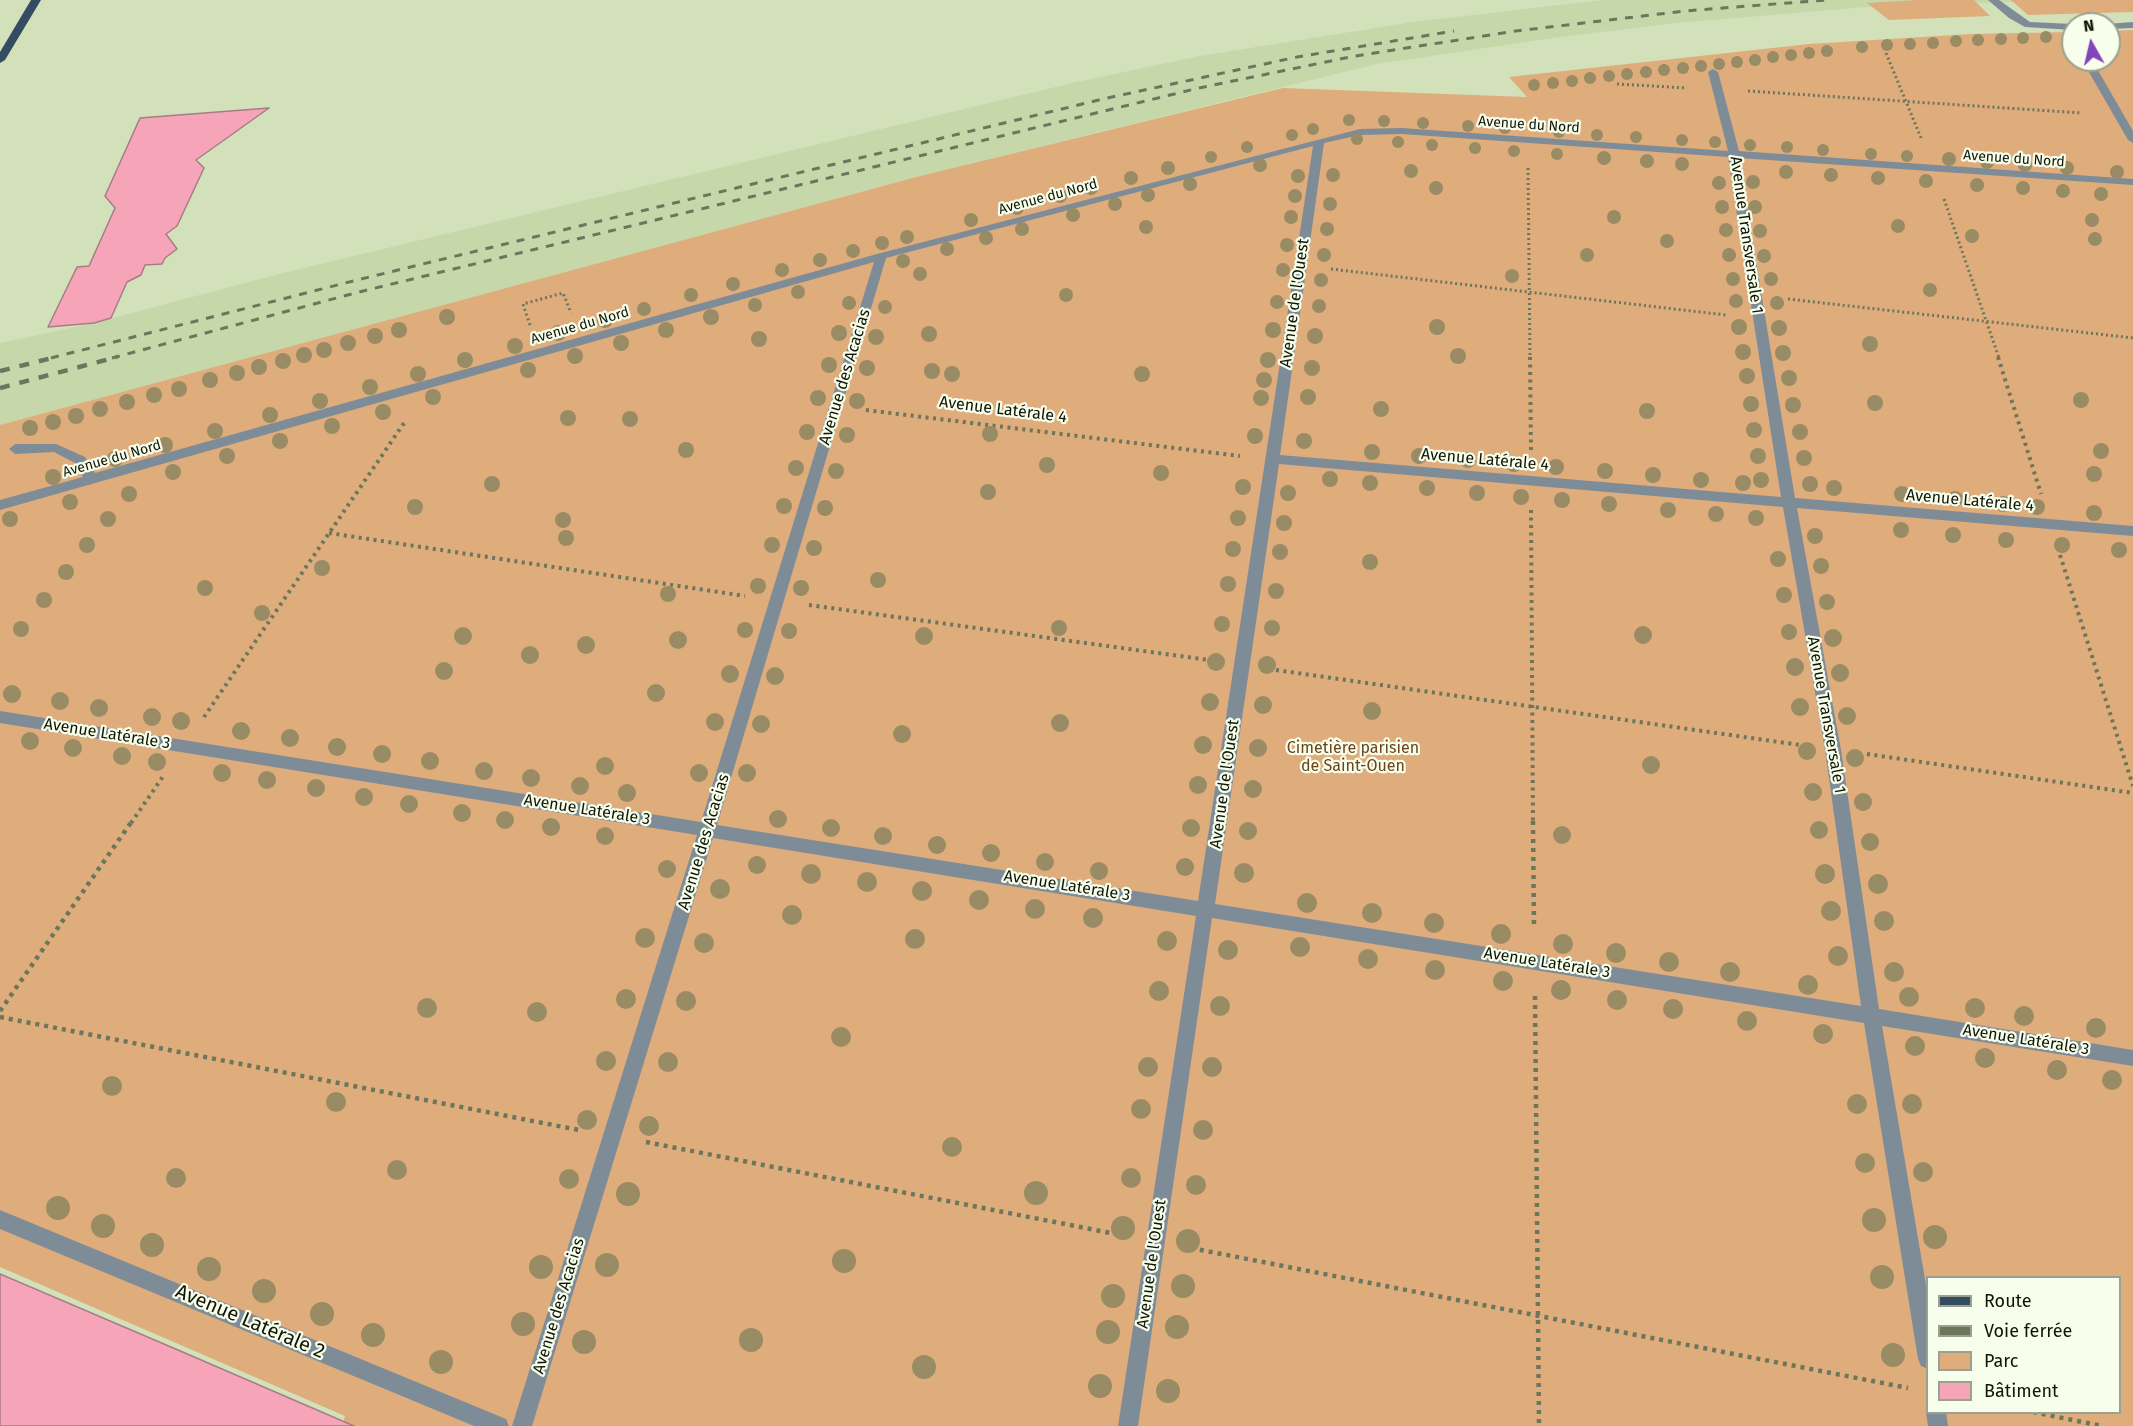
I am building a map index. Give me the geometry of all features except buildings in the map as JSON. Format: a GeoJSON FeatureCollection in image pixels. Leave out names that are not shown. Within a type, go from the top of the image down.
{"type":"FeatureCollection","features":[{"type":"Feature","properties":{"kind":"main road"},"geometry":{"type":"LineString","coordinates":[[0,60],[36,0]]}},
{"type":"Feature","properties":{"kind":"lane"},"geometry":{"type":"LineString","coordinates":[[1993,0],[2028,25],[2061,27]]}},
{"type":"Feature","properties":{"kind":"lane","name":"Avenue Transversale 1"},"geometry":{"type":"LineString","coordinates":[[1713,72],[1734,155],[1789,502],[1833,750],[1871,1015],[1926,1347]]}},
{"type":"Feature","properties":{"kind":"lane"},"geometry":{"type":"LineString","coordinates":[[2093,72],[2133,140]]}},
{"type":"Feature","properties":{"kind":"lane","name":"Avenue du Nord"},"geometry":{"type":"LineString","coordinates":[[0,506],[881,256],[1318,141],[1381,130],[2133,182]]}},
{"type":"Feature","properties":{"kind":"lane","name":"Avenue de l'Ouest"},"geometry":{"type":"LineString","coordinates":[[1128,1426],[1274,459],[1318,141]]}},
{"type":"Feature","properties":{"kind":"lane","name":"Avenue des Acacias"},"geometry":{"type":"LineString","coordinates":[[522,1426],[708,829],[881,256]]}},
{"type":"Feature","properties":{"kind":"lane"},"geometry":{"type":"LineString","coordinates":[[15,449],[41,447],[72,454],[80,460],[88,472],[90,481]]}},
{"type":"Feature","properties":{"kind":"lane","name":"Avenue Latérale 4"},"geometry":{"type":"LineString","coordinates":[[1274,459],[2133,531]]}},
{"type":"Feature","properties":{"kind":"lane","name":"Avenue Latérale 3"},"geometry":{"type":"LineString","coordinates":[[0,717],[2133,1058]]}},
{"type":"Feature","properties":{"kind":"lane","name":"Avenue Latérale 2"},"geometry":{"type":"LineString","coordinates":[[0,1219],[499,1426]]}},
{"type":"Feature","properties":{"kind":"path"},"geometry":{"type":"LineString","coordinates":[[1617,84],[2118,115]]}},
{"type":"Feature","properties":{"kind":"path"},"geometry":{"type":"LineString","coordinates":[[1528,140],[1539,1426]]}},
{"type":"Feature","properties":{"kind":"path"},"geometry":{"type":"LineString","coordinates":[[1300,266],[1759,318]]}},
{"type":"Feature","properties":{"kind":"path"},"geometry":{"type":"LineString","coordinates":[[1755,295],[2133,338]]}},
{"type":"Feature","properties":{"kind":"path"},"geometry":{"type":"LineString","coordinates":[[0,1011],[410,415],[402,393]]}},
{"type":"Feature","properties":{"kind":"path","name":"Avenue Latérale 4"},"geometry":{"type":"LineString","coordinates":[[837,406],[1274,459]]}},
{"type":"Feature","properties":{"kind":"path"},"geometry":{"type":"LineString","coordinates":[[0,1017],[1916,1390]]}},
{"type":"Feature","properties":{"kind":"path"},"geometry":{"type":"LineString","coordinates":[[2038,1414],[2102,1426]]}},
{"type":"Feature","properties":{"kind":"shaded area"},"geometry":{"type":"Polygon","coordinates":[[[1602,0],[2133,0],[2133,2],[2011,2],[1879,6],[1676,23],[1560,37],[1377,64],[920,176],[0,425],[0,343],[94,323],[279,274],[1072,83],[1200,56],[1413,22],[1602,0]]]}},
{"type":"Feature","properties":{"kind":"green space"},"geometry":{"type":"Polygon","coordinates":[[[1974,0],[1990,16],[1889,20],[1867,3],[1974,0]]]}},
{"type":"Feature","properties":{"kind":"green space"},"geometry":{"type":"Polygon","coordinates":[[[2011,0],[2133,0],[2133,12],[2061,12],[2061,14],[2028,15],[2011,0]]]}},
{"type":"Feature","properties":{"kind":"green space","name":"Cimetière parisien de Saint-Ouen"},"geometry":{"type":"Polygon","coordinates":[[[2121,30],[2133,30],[2133,1426],[342,1426],[345,1416],[0,1267],[0,425],[920,176],[1283,88],[1527,97],[1509,77],[1809,44],[1971,34],[2061,32],[2061,72],[2121,72],[2121,30]]]}},
{"type":"Feature","properties":{"kind":"railway"},"geometry":{"type":"LineString","coordinates":[[112,358],[359,292],[1199,88],[1355,56],[1516,31],[1685,11],[1826,0]]}},
{"type":"Feature","properties":{"kind":"railway"},"geometry":{"type":"LineString","coordinates":[[51,358],[357,280],[1103,99],[1297,57],[1454,31]]}},
{"type":"Feature","properties":{"kind":"railway"},"geometry":{"type":"LineString","coordinates":[[0,371],[56,357]]}},
{"type":"Feature","properties":{"kind":"railway"},"geometry":{"type":"LineString","coordinates":[[0,388],[117,357]]}}]}
